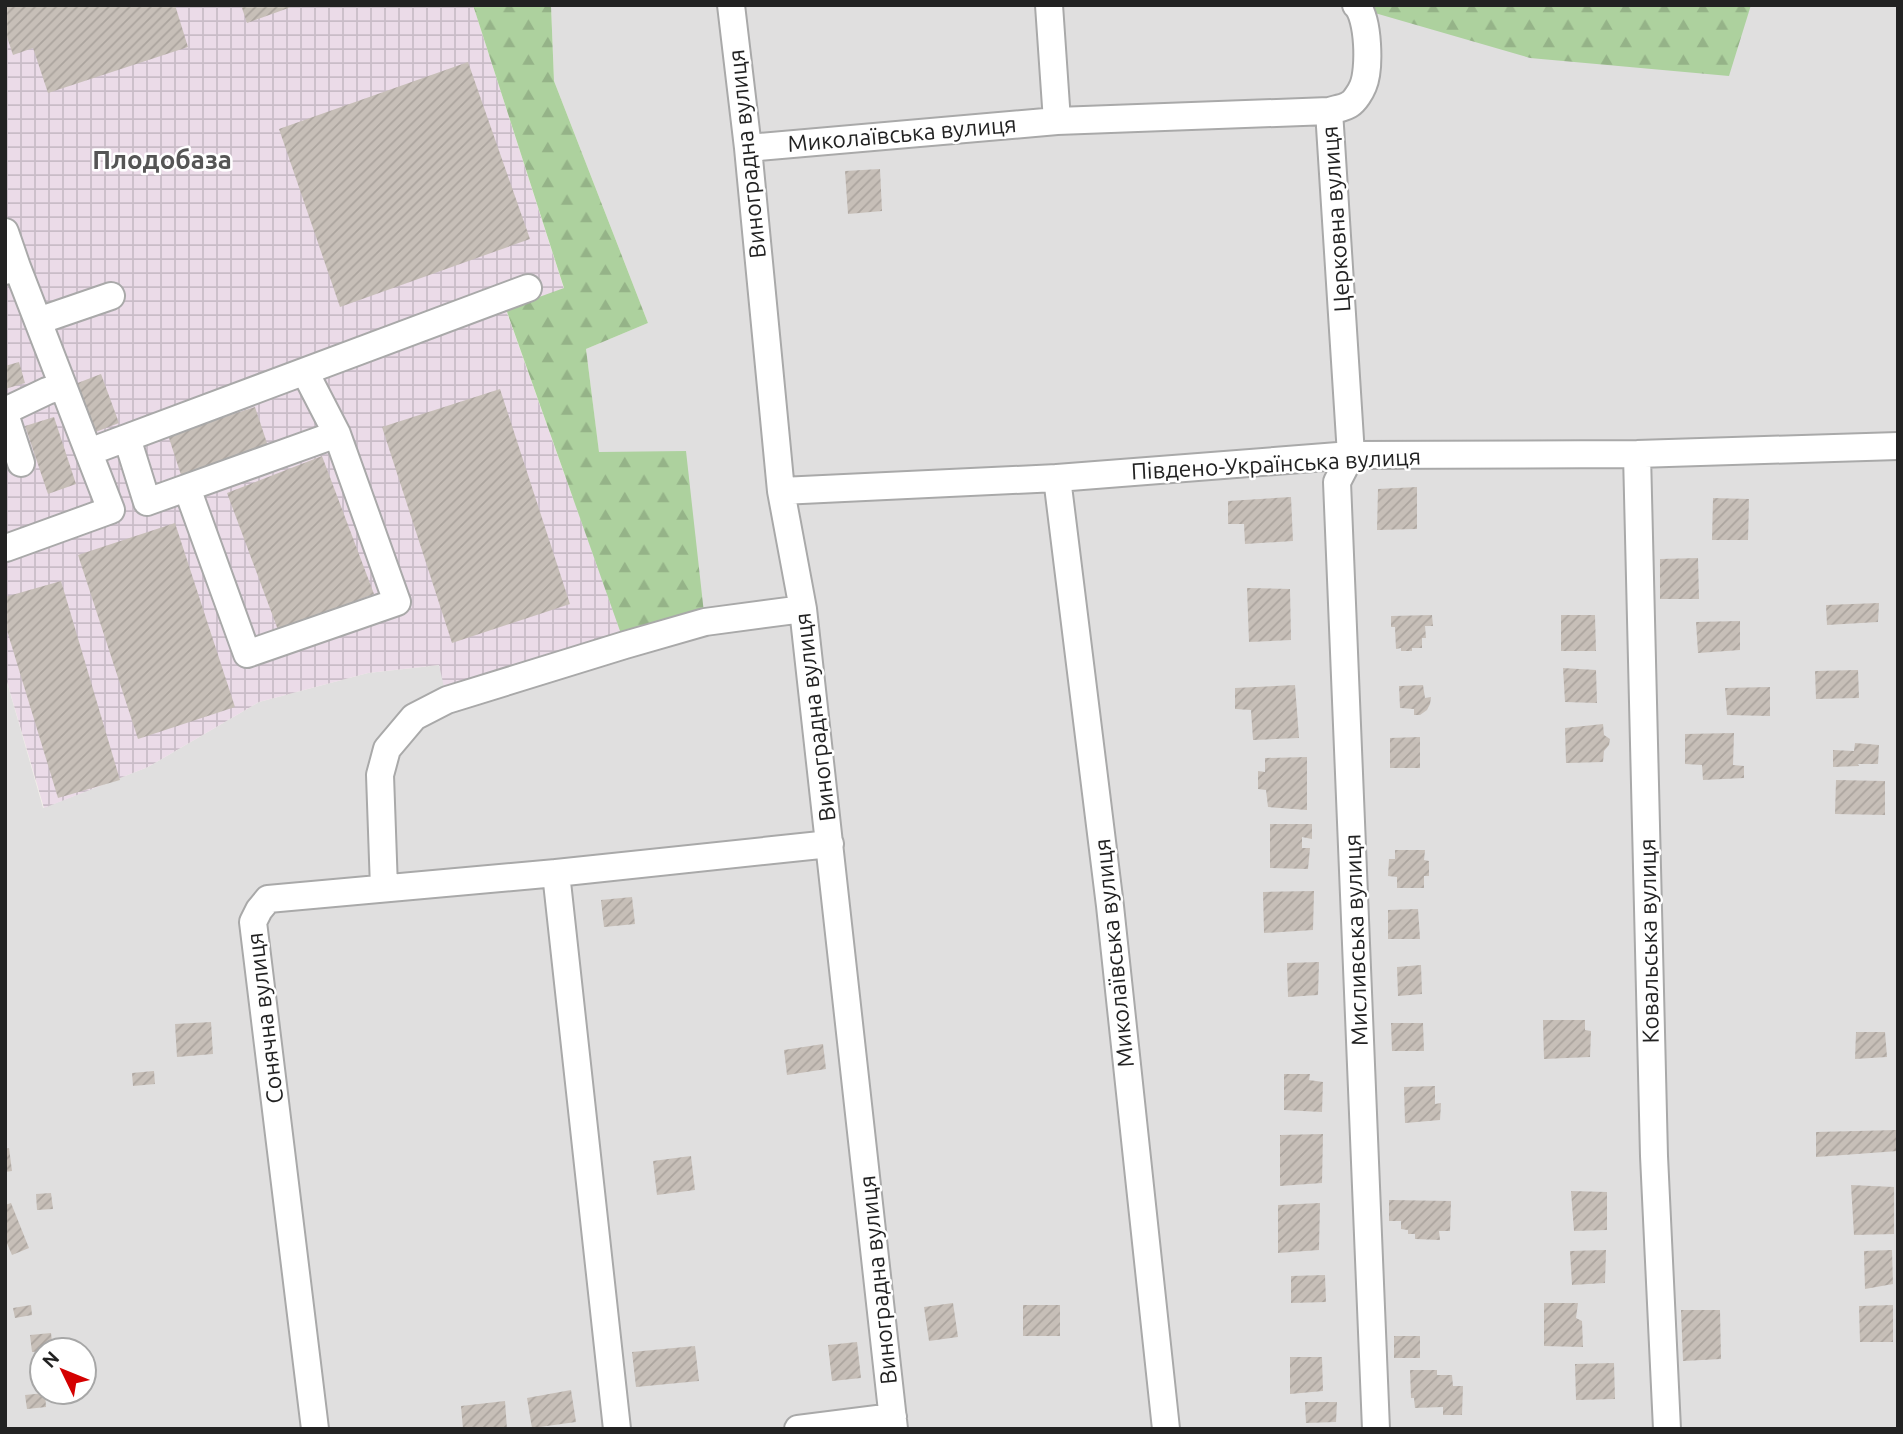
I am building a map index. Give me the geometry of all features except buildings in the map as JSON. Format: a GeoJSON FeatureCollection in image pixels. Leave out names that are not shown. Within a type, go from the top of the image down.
{"type":"FeatureCollection","features":[{"type":"Feature","properties":{"kind":"street","name":"Виноградна вулиця"},"geometry":{"type":"LineString","coordinates":[[732,5],[781,491],[803,609],[893,1423]]}},
{"type":"Feature","properties":{"kind":"street"},"geometry":{"type":"LineString","coordinates":[[1049,5],[1057,121]]}},
{"type":"Feature","properties":{"kind":"street","name":"Церковна вулиця"},"geometry":{"type":"LineString","coordinates":[[1351,455],[1329,111],[1350,105],[1363,87],[1368,65],[1366,32],[1361,9],[1356,5]]}},
{"type":"Feature","properties":{"kind":"street","name":"Миколаївська вулиця"},"geometry":{"type":"LineString","coordinates":[[748,148],[1057,121],[1329,111]]}},
{"type":"Feature","properties":{"kind":"street"},"geometry":{"type":"LineString","coordinates":[[5,232],[11,269],[38,321],[111,510],[6,548]]}},
{"type":"Feature","properties":{"kind":"street"},"geometry":{"type":"LineString","coordinates":[[89,452],[528,288]]}},
{"type":"Feature","properties":{"kind":"street"},"geometry":{"type":"LineString","coordinates":[[38,321],[111,296]]}},
{"type":"Feature","properties":{"kind":"street"},"geometry":{"type":"LineString","coordinates":[[187,488],[247,654],[397,602],[337,434],[305,372]]}},
{"type":"Feature","properties":{"kind":"street"},"geometry":{"type":"LineString","coordinates":[[21,463],[5,412],[62,386]]}},
{"type":"Feature","properties":{"kind":"street"},"geometry":{"type":"LineString","coordinates":[[127,438],[148,502],[337,434]]}},
{"type":"Feature","properties":{"kind":"street","name":"Південо-Українська вулиця"},"geometry":{"type":"LineString","coordinates":[[781,491],[1057,478],[1351,455],[1637,454],[1898,446]]}},
{"type":"Feature","properties":{"kind":"street","name":"Ковальська вулиця"},"geometry":{"type":"LineString","coordinates":[[1637,454],[1654,1156],[1667,1429]]}},
{"type":"Feature","properties":{"kind":"street","name":"Мисливська вулиця"},"geometry":{"type":"LineString","coordinates":[[1351,455],[1336,482],[1376,1429]]}},
{"type":"Feature","properties":{"kind":"street","name":"Миколаївська вулиця"},"geometry":{"type":"LineString","coordinates":[[1057,478],[1110,906],[1166,1429]]}},
{"type":"Feature","properties":{"kind":"street"},"geometry":{"type":"LineString","coordinates":[[384,888],[380,775],[387,749],[414,717],[447,700],[705,622],[803,609]]}},
{"type":"Feature","properties":{"kind":"street","name":"Сонячна вулиця"},"geometry":{"type":"LineString","coordinates":[[315,1429],[253,922],[259,909],[268,900],[830,844]]}},
{"type":"Feature","properties":{"kind":"street"},"geometry":{"type":"LineString","coordinates":[[556,873],[617,1429]]}},
{"type":"Feature","properties":{"kind":"street"},"geometry":{"type":"LineString","coordinates":[[798,1429],[893,1423]]}},
{"type":"Feature","properties":{"kind":"shaded area"},"geometry":{"type":"Polygon","coordinates":[[[5,5],[473,5],[564,289],[506,310],[625,645],[447,700],[439,665],[368,673],[259,702],[148,767],[44,808],[5,675],[5,5]]]}},
{"type":"Feature","properties":{"kind":"shaded area"},"geometry":{"type":"Polygon","coordinates":[[[551,5],[1898,5],[1898,1429],[5,1429],[5,675],[43,808],[148,767],[259,702],[368,673],[440,665],[447,699],[599,453],[586,349],[648,323],[554,81],[551,5]]]}},
{"type":"Feature","properties":{"kind":"green space"},"geometry":{"type":"Polygon","coordinates":[[[473,5],[551,5],[554,81],[648,323],[586,349],[599,452],[686,451],[705,622],[625,645],[506,309],[564,288],[473,5]]]}},
{"type":"Feature","properties":{"kind":"green space"},"geometry":{"type":"Polygon","coordinates":[[[1356,5],[1751,5],[1729,76],[1530,58],[1361,9],[1356,5]]]}},
{"type":"Feature","properties":{"kind":"district","name":"Плодобаза"},"geometry":{"type":"Point","coordinates":[162,160]}}]}
